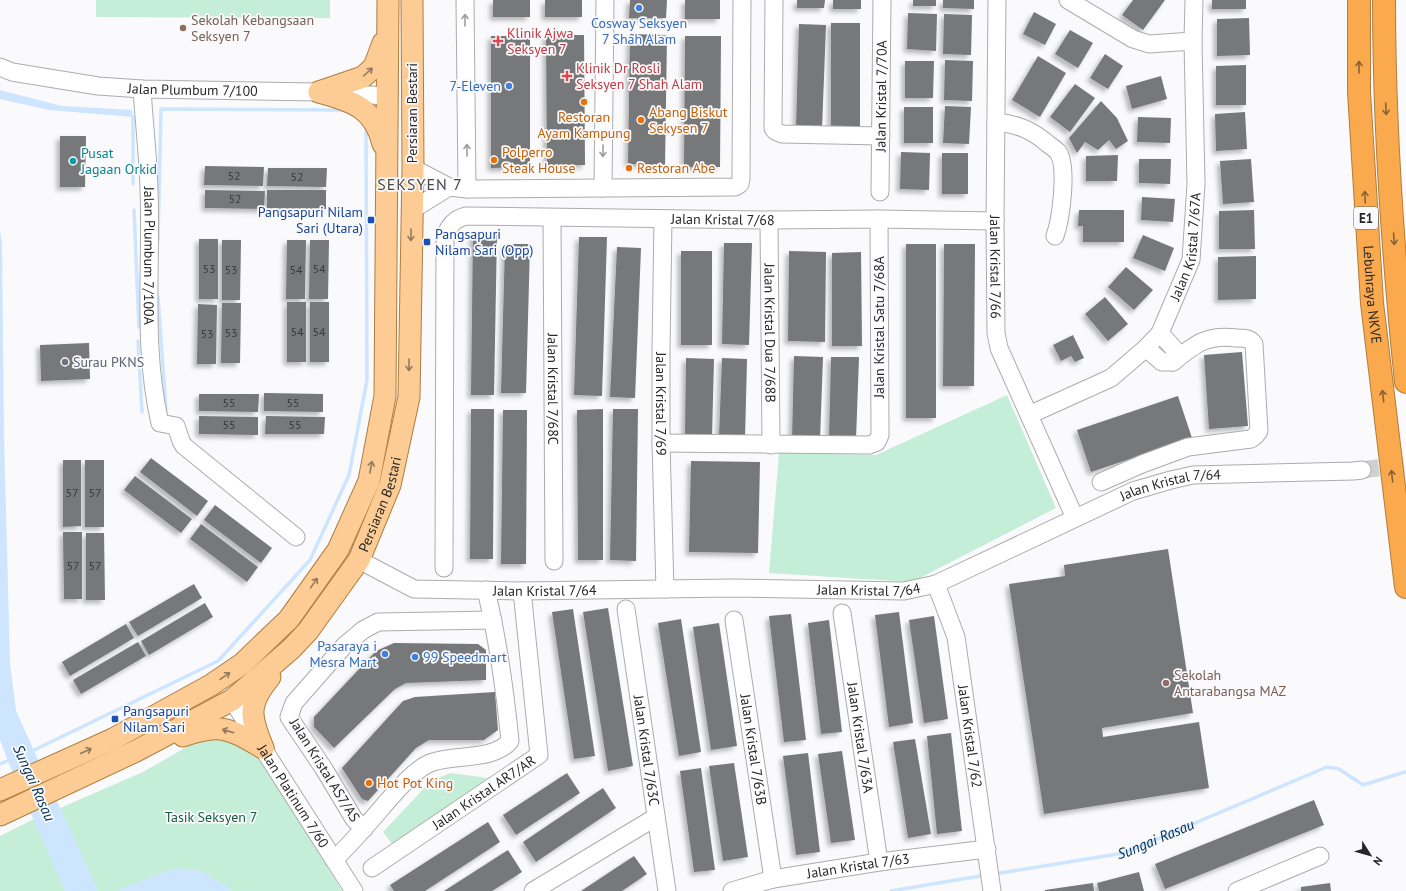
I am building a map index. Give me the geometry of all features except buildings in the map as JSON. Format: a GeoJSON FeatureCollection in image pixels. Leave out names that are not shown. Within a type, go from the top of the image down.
{"type":"FeatureCollection","features":[{"type":"Feature","properties":{"kind":"highway","name":"Lebuhraya NKVE"},"geometry":{"type":"LineString","coordinates":[[1359,0],[1359,92],[1372,303],[1406,587]]}},
{"type":"Feature","properties":{"kind":"highway","name":"Lebuhraya NKVE"},"geometry":{"type":"LineString","coordinates":[[1384,0],[1384,68],[1388,148],[1398,302],[1406,382]]}},
{"type":"Feature","properties":{"kind":"main road","name":"Persiaran Bestari"},"geometry":{"type":"LineString","coordinates":[[2,790],[50,766],[112,739],[211,685],[242,664],[289,619],[338,550],[369,481],[385,396],[388,0]]}},
{"type":"Feature","properties":{"kind":"main road"},"geometry":{"type":"LineString","coordinates":[[387,96],[401,77],[407,0]]}},
{"type":"Feature","properties":{"kind":"main road","name":"Persiaran Bestari"},"geometry":{"type":"LineString","coordinates":[[8,812],[136,751],[232,700],[291,649],[308,630],[359,560],[390,485],[409,397],[413,168],[412,0]]}},
{"type":"Feature","properties":{"kind":"main road"},"geometry":{"type":"LineString","coordinates":[[319,92],[363,77],[374,67],[382,48],[388,26]]}},
{"type":"Feature","properties":{"kind":"main road"},"geometry":{"type":"LineString","coordinates":[[319,92],[361,108],[373,119],[380,132],[387,158]]}},
{"type":"Feature","properties":{"kind":"main road"},"geometry":{"type":"LineString","coordinates":[[263,748],[254,724],[253,705],[262,687],[291,649]]}},
{"type":"Feature","properties":{"kind":"main road"},"geometry":{"type":"LineString","coordinates":[[112,739],[149,730],[174,719],[204,702],[220,697],[232,700]]}},
{"type":"Feature","properties":{"kind":"main road"},"geometry":{"type":"LineString","coordinates":[[136,751],[200,730],[218,728],[234,732],[263,748]]}},
{"type":"Feature","properties":{"kind":"street"},"geometry":{"type":"LineString","coordinates":[[465,0],[467,188]]}},
{"type":"Feature","properties":{"kind":"street"},"geometry":{"type":"LineString","coordinates":[[603,188],[605,0]]}},
{"type":"Feature","properties":{"kind":"street"},"geometry":{"type":"LineString","coordinates":[[413,168],[449,188],[735,187],[740,184],[741,179],[742,0]]}},
{"type":"Feature","properties":{"kind":"street"},"geometry":{"type":"LineString","coordinates":[[774,0],[773,128],[775,131],[782,134],[881,136]]}},
{"type":"Feature","properties":{"kind":"street","name":"Jalan Kristal 7/70A"},"geometry":{"type":"LineString","coordinates":[[880,192],[882,0]]}},
{"type":"Feature","properties":{"kind":"street","name":"Jalan Kristal 7/66"},"geometry":{"type":"LineString","coordinates":[[997,0],[995,221],[996,333],[1000,348],[1029,416],[1075,518]]}},
{"type":"Feature","properties":{"kind":"street"},"geometry":{"type":"LineString","coordinates":[[1068,0],[1133,39],[1149,44],[1193,41]]}},
{"type":"Feature","properties":{"kind":"street","name":"Jalan Kristal 7/67A"},"geometry":{"type":"LineString","coordinates":[[1029,416],[1111,378],[1146,348],[1160,332],[1191,260],[1196,184],[1193,41],[1194,0]]}},
{"type":"Feature","properties":{"kind":"street","name":"Jalan Plumbum 7/100"},"geometry":{"type":"LineString","coordinates":[[0,67],[12,72],[98,86],[142,89],[319,92],[387,96]]}},
{"type":"Feature","properties":{"kind":"street","name":"Jalan Plumbum 7/100A"},"geometry":{"type":"LineString","coordinates":[[142,89],[149,188],[150,335],[152,383],[160,423],[176,426],[184,446],[296,537]]}},
{"type":"Feature","properties":{"kind":"street"},"geometry":{"type":"LineString","coordinates":[[996,122],[1011,123],[1027,129],[1044,140],[1057,152],[1063,164],[1059,226],[1055,236]]}},
{"type":"Feature","properties":{"kind":"street"},"geometry":{"type":"LineString","coordinates":[[412,210],[449,188]]}},
{"type":"Feature","properties":{"kind":"street","name":"Jalan Kristal 7/68"},"geometry":{"type":"LineString","coordinates":[[444,568],[445,238],[447,230],[458,218],[466,216],[995,221]]}},
{"type":"Feature","properties":{"kind":"street","name":"Jalan Kristal 7/68C"},"geometry":{"type":"LineString","coordinates":[[552,218],[554,561]]}},
{"type":"Feature","properties":{"kind":"street","name":"Jalan Kristal 7/69"},"geometry":{"type":"LineString","coordinates":[[663,219],[661,443],[665,589]]}},
{"type":"Feature","properties":{"kind":"street","name":"Jalan Kristal Satu 7/68A"},"geometry":{"type":"LineString","coordinates":[[771,445],[870,445],[877,442],[880,435],[879,219]]}},
{"type":"Feature","properties":{"kind":"street","name":"Jalan Kristal Dua 7/68B"},"geometry":{"type":"LineString","coordinates":[[769,220],[771,445]]}},
{"type":"Feature","properties":{"kind":"street"},"geometry":{"type":"LineString","coordinates":[[1160,332],[1176,351],[1173,362]]}},
{"type":"Feature","properties":{"kind":"street"},"geometry":{"type":"LineString","coordinates":[[1101,482],[1142,464],[1188,447],[1251,438],[1256,435],[1259,430],[1254,344],[1252,341],[1233,337],[1208,338],[1193,345],[1173,362],[1162,362],[1146,348]]}},
{"type":"Feature","properties":{"kind":"street"},"geometry":{"type":"LineString","coordinates":[[661,443],[771,445]]}},
{"type":"Feature","properties":{"kind":"street","name":"Jalan Kristal 7/64"},"geometry":{"type":"LineString","coordinates":[[359,560],[414,589],[522,591],[733,588],[904,591],[936,584],[1133,491],[1171,480],[1193,475],[1362,470]]}},
{"type":"Feature","properties":{"kind":"street","name":"Jalan Kristal 7/62"},"geometry":{"type":"LineString","coordinates":[[936,584],[956,637],[992,891]]}},
{"type":"Feature","properties":{"kind":"street","name":"Jalan Kristal AR7/AR"},"geometry":{"type":"LineString","coordinates":[[334,860],[364,829],[391,797],[412,775],[421,768],[431,762],[447,758],[497,752],[505,747],[510,741],[505,687],[486,590]]}},
{"type":"Feature","properties":{"kind":"street","name":"Jalan Kristal AR7/AR"},"geometry":{"type":"LineString","coordinates":[[372,868],[539,755],[522,591]]}},
{"type":"Feature","properties":{"kind":"street","name":"Jalan Kristal 7/63C"},"geometry":{"type":"LineString","coordinates":[[626,609],[667,891]]}},
{"type":"Feature","properties":{"kind":"street","name":"Jalan Kristal 7/63A"},"geometry":{"type":"LineString","coordinates":[[842,613],[879,862]]}},
{"type":"Feature","properties":{"kind":"street","name":"Jalan Kristal AS7/AS"},"geometry":{"type":"LineString","coordinates":[[364,829],[354,819],[324,769],[289,717],[294,702],[344,646],[363,630],[378,622],[493,620]]}},
{"type":"Feature","properties":{"kind":"street","name":"Jalan Kristal 7/63B"},"geometry":{"type":"LineString","coordinates":[[734,620],[773,880]]}},
{"type":"Feature","properties":{"kind":"street","name":"Jalan Platinum 7/60"},"geometry":{"type":"LineString","coordinates":[[232,700],[354,891]]}},
{"type":"Feature","properties":{"kind":"street"},"geometry":{"type":"LineString","coordinates":[[533,891],[656,817]]}},
{"type":"Feature","properties":{"kind":"street","name":"Jalan Kristal 7/63"},"geometry":{"type":"LineString","coordinates":[[732,891],[773,880],[879,862],[988,855]]}},
{"type":"Feature","properties":{"kind":"street"},"geometry":{"type":"LineString","coordinates":[[1237,891],[1256,888],[1320,856]]}},
{"type":"Feature","properties":{"kind":"green space"},"geometry":{"type":"Polygon","coordinates":[[[96,0],[330,0],[330,18],[96,17],[96,0]]]}},
{"type":"Feature","properties":{"kind":"green space"},"geometry":{"type":"Polygon","coordinates":[[[1007,395],[1056,508],[912,582],[769,573],[779,453],[876,455],[1007,395]]]}},
{"type":"Feature","properties":{"kind":"green space","name":"Tasik Seksyen 7"},"geometry":{"type":"Polygon","coordinates":[[[223,733],[257,753],[342,891],[0,891],[0,836],[28,822],[143,772],[204,737],[223,733]]]}},
{"type":"Feature","properties":{"kind":"green space"},"geometry":{"type":"Polygon","coordinates":[[[450,773],[495,779],[395,848],[383,832],[431,781],[450,773]]]}},
{"type":"Feature","properties":{"kind":"water"},"geometry":{"type":"Polygon","coordinates":[[[0,90],[62,106],[132,110],[133,117],[49,110],[0,99],[0,90]]]}},
{"type":"Feature","properties":{"kind":"water"},"geometry":{"type":"Polygon","coordinates":[[[0,231],[2,244],[4,436],[10,663],[16,711],[98,891],[65,891],[9,764],[0,740],[0,231]]]}},
{"type":"Feature","properties":{"kind":"water"},"geometry":{"type":"Polygon","coordinates":[[[180,868],[199,871],[227,886],[232,891],[117,891],[160,873],[180,868]]]}},
{"type":"Feature","properties":{"kind":"waterway"},"geometry":{"type":"LineString","coordinates":[[158,241],[161,109],[345,110]]}},
{"type":"Feature","properties":{"kind":"waterway"},"geometry":{"type":"LineString","coordinates":[[133,117],[133,184]]}},
{"type":"Feature","properties":{"kind":"waterway"},"geometry":{"type":"LineString","coordinates":[[30,752],[218,661],[310,560],[349,475],[367,380],[366,126]]}},
{"type":"Feature","properties":{"kind":"waterway"},"geometry":{"type":"LineString","coordinates":[[134,210],[139,327]]}},
{"type":"Feature","properties":{"kind":"waterway"},"geometry":{"type":"LineString","coordinates":[[158,297],[166,409]]}},
{"type":"Feature","properties":{"kind":"waterway"},"geometry":{"type":"LineString","coordinates":[[138,341],[142,412]]}},
{"type":"Feature","properties":{"kind":"waterway"},"geometry":{"type":"LineString","coordinates":[[0,764],[12,759]]}},
{"type":"Feature","properties":{"kind":"waterway","name":"Sungai Rasau"},"geometry":{"type":"LineString","coordinates":[[994,874],[1124,853],[1327,767],[1339,769],[1363,785],[1405,772]]}},
{"type":"Feature","properties":{"kind":"waterway","name":"Sungai Rasau"},"geometry":{"type":"LineString","coordinates":[[891,891],[986,875]]}},
{"type":"Feature","properties":{"kind":"tunnel"},"geometry":{"type":"LineString","coordinates":[[1362,470],[1406,464]]}},
{"type":"Feature","properties":{"kind":"place","name":"Cosway Seksyen 7 Shah Alam"},"geometry":{"type":"Point","coordinates":[639,8]}},
{"type":"Feature","properties":{"kind":"place","name":"Sekolah Kebangsaan Seksyen 7"},"geometry":{"type":"Point","coordinates":[183,28]}},
{"type":"Feature","properties":{"kind":"place","name":"Klinik Ajwa Seksyen 7"},"geometry":{"type":"Point","coordinates":[498,41]}},
{"type":"Feature","properties":{"kind":"place","name":"Klinik Dr Rosli Seksyen 7 Shah Alam"},"geometry":{"type":"Point","coordinates":[567,76]}},
{"type":"Feature","properties":{"kind":"place","name":"7-Eleven"},"geometry":{"type":"Point","coordinates":[509,86]}},
{"type":"Feature","properties":{"kind":"place","name":"Restoran Ayam Kampung"},"geometry":{"type":"Point","coordinates":[584,102]}},
{"type":"Feature","properties":{"kind":"place","name":"Abang Biskut Sekysen 7"},"geometry":{"type":"Point","coordinates":[641,120]}},
{"type":"Feature","properties":{"kind":"place","name":"Polperro Steak House"},"geometry":{"type":"Point","coordinates":[494,160]}},
{"type":"Feature","properties":{"kind":"place","name":"Pusat Jagaan Orkid"},"geometry":{"type":"Point","coordinates":[73,161]}},
{"type":"Feature","properties":{"kind":"place","name":"Restoran Abe"},"geometry":{"type":"Point","coordinates":[629,168]}},
{"type":"Feature","properties":{"kind":"place","name":"Pangsapuri Nilam Sari (Utara)"},"geometry":{"type":"Point","coordinates":[371,220]}},
{"type":"Feature","properties":{"kind":"place","name":"Pangsapuri Nilam Sari (Opp)"},"geometry":{"type":"Point","coordinates":[427,242]}},
{"type":"Feature","properties":{"kind":"place","name":"Surau PKNS"},"geometry":{"type":"Point","coordinates":[65,362]}},
{"type":"Feature","properties":{"kind":"place","name":"Pasaraya i Mesra Mart"},"geometry":{"type":"Point","coordinates":[385,654]}},
{"type":"Feature","properties":{"kind":"place","name":"99 Speedmart"},"geometry":{"type":"Point","coordinates":[415,657]}},
{"type":"Feature","properties":{"kind":"place","name":"Sekolah Antarabangsa MAZ"},"geometry":{"type":"Point","coordinates":[1166,683]}},
{"type":"Feature","properties":{"kind":"place","name":"Pangsapuri Nilam Sari"},"geometry":{"type":"Point","coordinates":[115,719]}},
{"type":"Feature","properties":{"kind":"place","name":"Hot Pot King"},"geometry":{"type":"Point","coordinates":[369,783]}},
{"type":"Feature","properties":{"kind":"district","name":"SEKSYEN 7"},"geometry":{"type":"Point","coordinates":[420,184]}}]}
